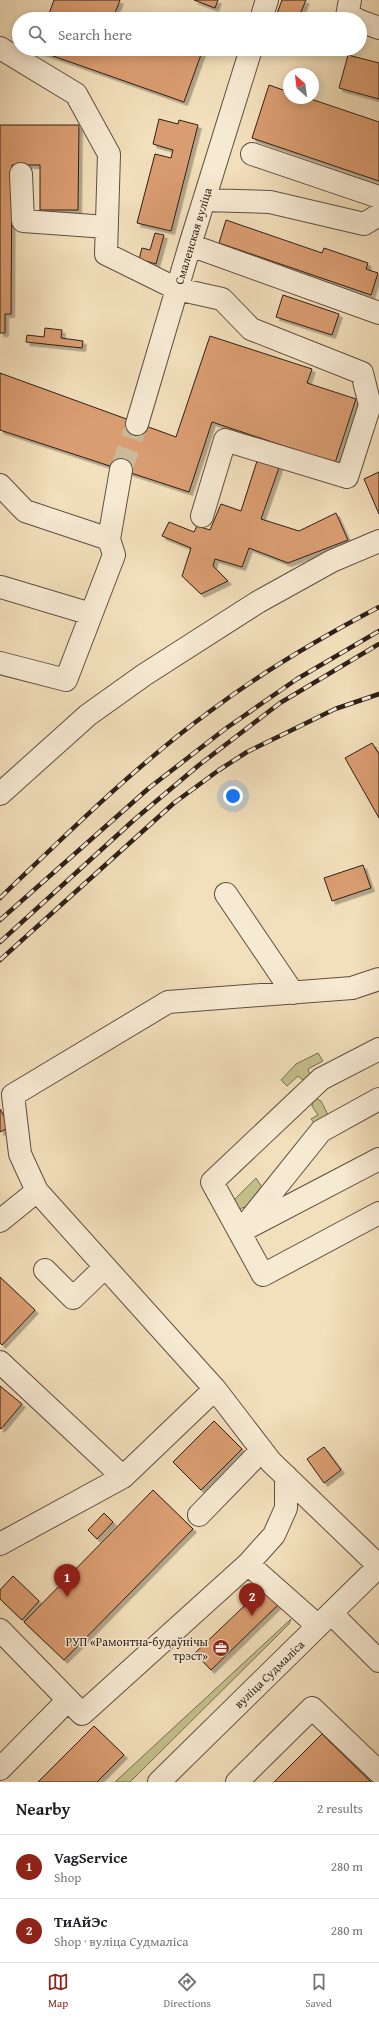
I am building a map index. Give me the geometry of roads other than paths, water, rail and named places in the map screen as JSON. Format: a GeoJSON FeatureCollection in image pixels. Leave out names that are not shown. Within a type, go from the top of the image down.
{"type":"FeatureCollection","features":[{"type":"Feature","properties":{"kind":"street"},"geometry":{"type":"LineString","coordinates":[[263,12],[267,0]]}},
{"type":"Feature","properties":{"kind":"street"},"geometry":{"type":"LineString","coordinates":[[348,12],[350,0]]}},
{"type":"Feature","properties":{"kind":"street"},"geometry":{"type":"LineString","coordinates":[[367,24],[379,28]]}},
{"type":"Feature","properties":{"kind":"street"},"geometry":{"type":"LineString","coordinates":[[0,48],[12,55]]}},
{"type":"Feature","properties":{"kind":"street"},"geometry":{"type":"LineString","coordinates":[[13,56],[76,94],[109,154],[106,254],[177,290],[222,299],[251,329],[362,373],[370,405],[347,476],[225,440],[202,516]]}},
{"type":"Feature","properties":{"kind":"street","name":"Смаленская вуліца"},"geometry":{"type":"LineString","coordinates":[[137,424],[190,244],[249,56]]}},
{"type":"Feature","properties":{"kind":"street"},"geometry":{"type":"LineString","coordinates":[[252,154],[379,197]]}},
{"type":"Feature","properties":{"kind":"street"},"geometry":{"type":"LineString","coordinates":[[21,174],[23,221],[107,227]]}},
{"type":"Feature","properties":{"kind":"street"},"geometry":{"type":"LineString","coordinates":[[204,200],[270,202],[364,224],[379,215]]}},
{"type":"Feature","properties":{"kind":"street"},"geometry":{"type":"LineString","coordinates":[[190,244],[379,313]]}},
{"type":"Feature","properties":{"kind":"street"},"geometry":{"type":"LineString","coordinates":[[0,662],[66,680],[114,555],[109,539],[121,470]]}},
{"type":"Feature","properties":{"kind":"street"},"geometry":{"type":"LineString","coordinates":[[0,485],[25,511],[109,539]]}},
{"type":"Feature","properties":{"kind":"street"},"geometry":{"type":"LineString","coordinates":[[0,794],[88,715],[144,675],[258,602],[332,561],[379,541]]}},
{"type":"Feature","properties":{"kind":"street"},"geometry":{"type":"LineString","coordinates":[[1,587],[91,614]]}},
{"type":"Feature","properties":{"kind":"street"},"geometry":{"type":"LineString","coordinates":[[226,894],[293,992]]}},
{"type":"Feature","properties":{"kind":"street"},"geometry":{"type":"LineString","coordinates":[[379,979],[352,988],[168,1002],[14,1096],[20,1154],[37,1191],[215,1389],[262,1450],[286,1476],[379,1566]]}},
{"type":"Feature","properties":{"kind":"street"},"geometry":{"type":"LineString","coordinates":[[379,1049],[321,1079],[212,1182],[263,1275],[379,1213]]}},
{"type":"Feature","properties":{"kind":"street"},"geometry":{"type":"LineString","coordinates":[[240,1232],[321,1131],[379,1099]]}},
{"type":"Feature","properties":{"kind":"street"},"geometry":{"type":"LineString","coordinates":[[240,1232],[379,1159]]}},
{"type":"Feature","properties":{"kind":"street"},"geometry":{"type":"LineString","coordinates":[[0,1221],[37,1191]]}},
{"type":"Feature","properties":{"kind":"street"},"geometry":{"type":"LineString","coordinates":[[45,1270],[73,1298],[105,1267]]}},
{"type":"Feature","properties":{"kind":"street"},"geometry":{"type":"LineString","coordinates":[[0,1362],[123,1477]]}},
{"type":"Feature","properties":{"kind":"street"},"geometry":{"type":"LineString","coordinates":[[0,1544],[123,1477],[215,1389]]}},
{"type":"Feature","properties":{"kind":"street"},"geometry":{"type":"LineString","coordinates":[[199,1515],[262,1450]]}},
{"type":"Feature","properties":{"kind":"street"},"geometry":{"type":"LineString","coordinates":[[0,1630],[67,1701],[82,1714],[248,1564],[274,1535],[286,1508],[286,1476]]}},
{"type":"Feature","properties":{"kind":"street"},"geometry":{"type":"LineString","coordinates":[[248,1564],[379,1661]]}},
{"type":"Feature","properties":{"kind":"street","name":"вуліца Судмаліса"},"geometry":{"type":"LineString","coordinates":[[159,1782],[379,1566]]}},
{"type":"Feature","properties":{"kind":"street"},"geometry":{"type":"LineString","coordinates":[[0,1770],[67,1701]]}},
{"type":"Feature","properties":{"kind":"street"},"geometry":{"type":"LineString","coordinates":[[237,1782],[312,1708],[379,1772]]}},
{"type":"Feature","properties":{"kind":"tunnel"},"geometry":{"type":"LineString","coordinates":[[121,470],[137,424]]}},
{"type":"Feature","properties":{"kind":"railway"},"geometry":{"type":"LineString","coordinates":[[0,898],[128,778],[181,733],[229,697],[271,669],[313,643],[379,607]]}},
{"type":"Feature","properties":{"kind":"railway"},"geometry":{"type":"LineString","coordinates":[[0,920],[149,788],[225,729],[297,679],[379,631]]}},
{"type":"Feature","properties":{"kind":"railway"},"geometry":{"type":"LineString","coordinates":[[0,942],[135,819],[199,765],[280,703],[379,644]]}},
{"type":"Feature","properties":{"kind":"railway"},"geometry":{"type":"LineString","coordinates":[[0,960],[174,803],[219,770],[247,752],[335,709],[379,694]]}},
{"type":"Feature","properties":{"kind":"place","name":"VagService"},"geometry":{"type":"Point","coordinates":[67,1597]}},
{"type":"Feature","properties":{"kind":"place","name":"ТиАйЭс"},"geometry":{"type":"Point","coordinates":[252,1616]}},
{"type":"Feature","properties":{"kind":"place","name":"РУП «Рамонтна-будаўнічы трэст»"},"geometry":{"type":"Point","coordinates":[221,1648]}}]}
